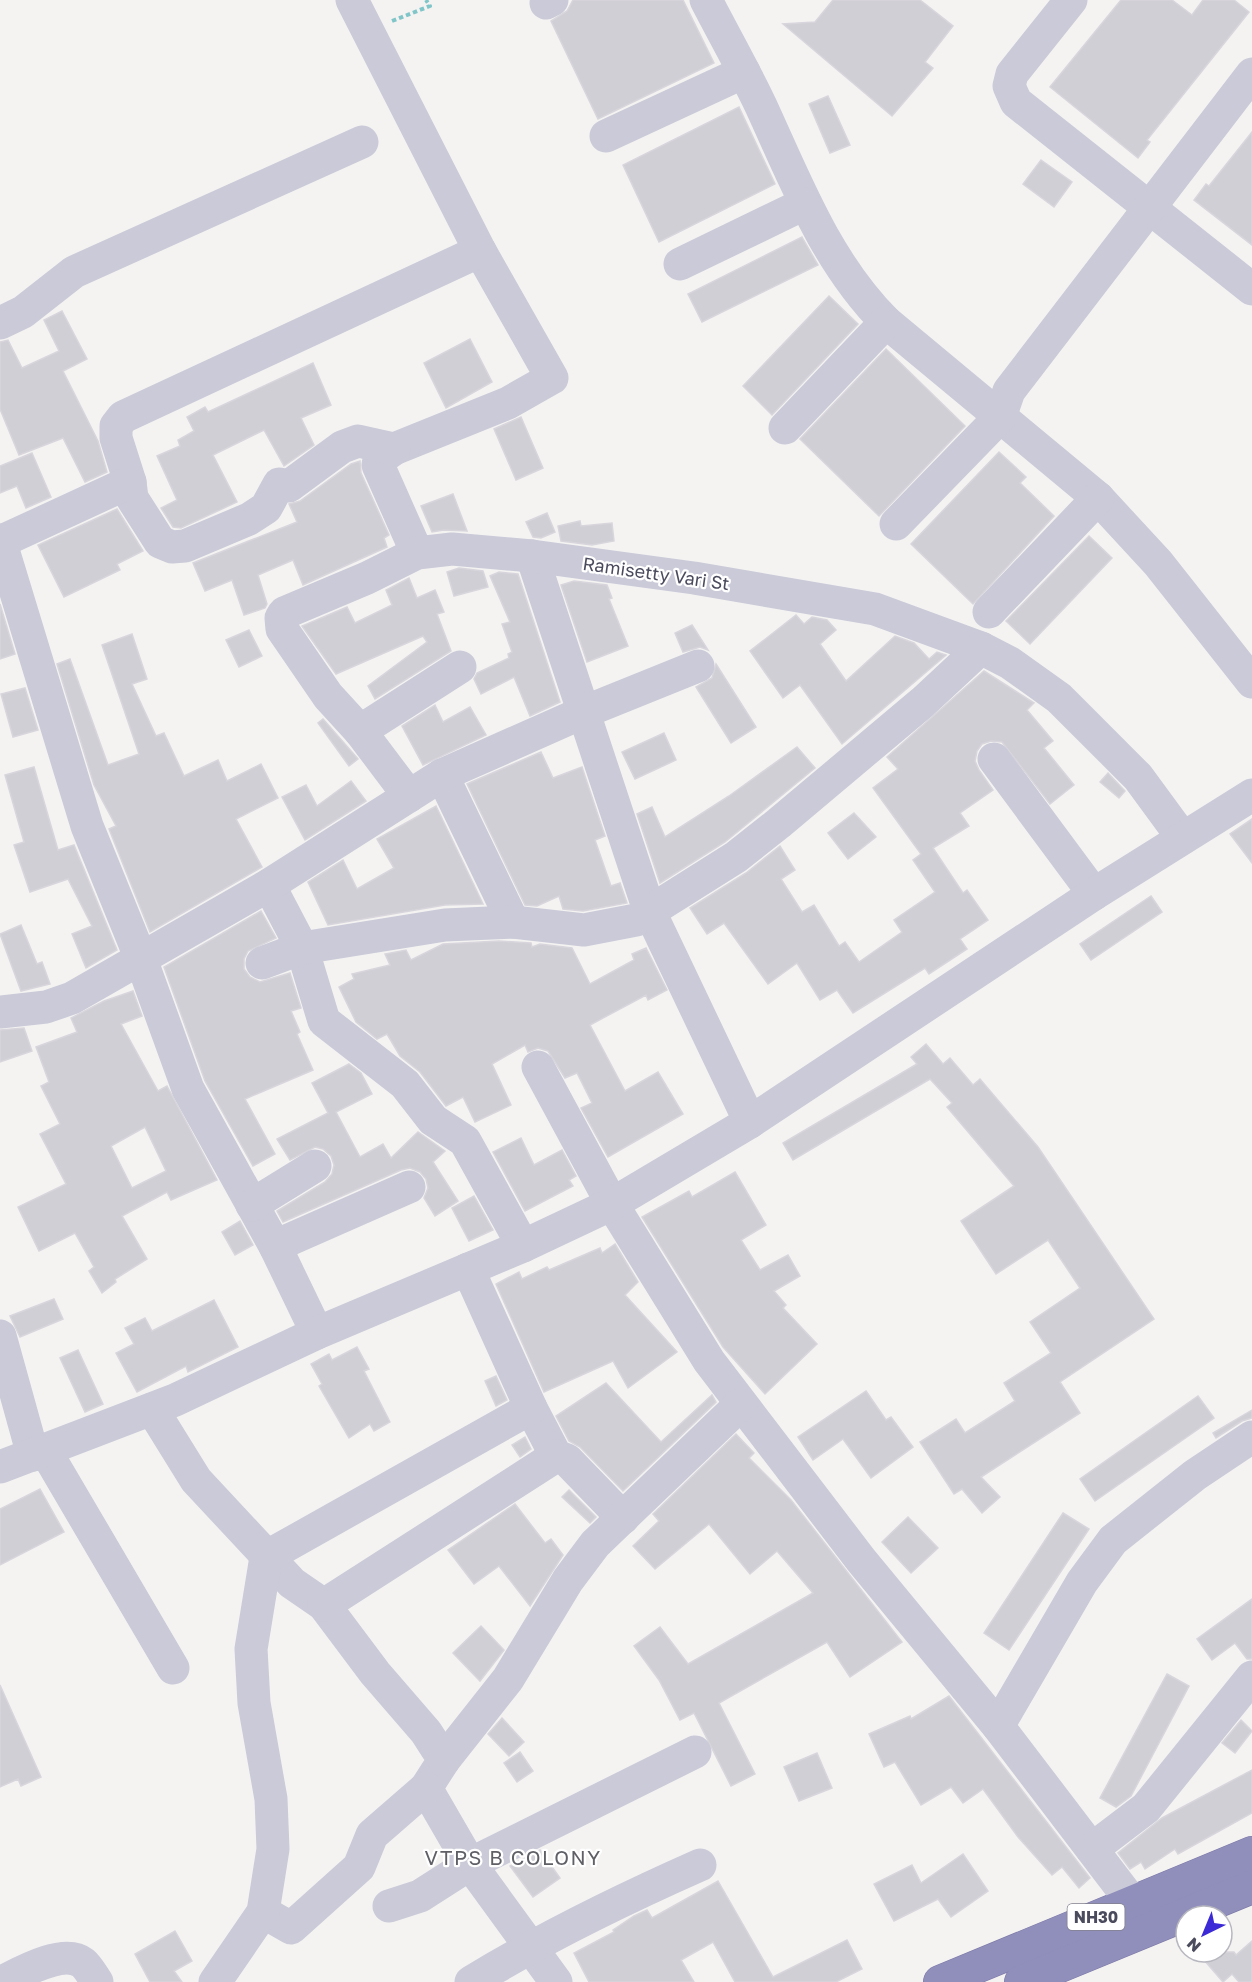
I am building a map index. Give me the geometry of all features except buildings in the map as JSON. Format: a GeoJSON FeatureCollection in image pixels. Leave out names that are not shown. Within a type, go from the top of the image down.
{"type":"FeatureCollection","features":[{"type":"Feature","properties":{"kind":"highway","name":"NH30"},"geometry":{"type":"LineString","coordinates":[[940,1982],[1252,1853]]}},
{"type":"Feature","properties":{"kind":"highway","name":"NH30"},"geometry":{"type":"LineString","coordinates":[[1021,1982],[1252,1887]]}},
{"type":"Feature","properties":{"kind":"street"},"geometry":{"type":"LineString","coordinates":[[352,0],[480,251],[552,378],[508,403],[394,449],[379,460],[378,465],[417,553]]}},
{"type":"Feature","properties":{"kind":"street"},"geometry":{"type":"LineString","coordinates":[[706,0],[744,72],[804,204],[864,300],[886,322],[1098,498],[1158,563],[1252,682]]}},
{"type":"Feature","properties":{"kind":"street"},"geometry":{"type":"LineString","coordinates":[[1071,0],[1012,74],[1009,86],[1016,102],[1252,289]]}},
{"type":"Feature","properties":{"kind":"street"},"geometry":{"type":"LineString","coordinates":[[606,136],[744,72]]}},
{"type":"Feature","properties":{"kind":"street"},"geometry":{"type":"LineString","coordinates":[[896,524],[1000,417],[1008,391],[1252,74]]}},
{"type":"Feature","properties":{"kind":"street"},"geometry":{"type":"LineString","coordinates":[[0,323],[23,312],[74,272],[362,142]]}},
{"type":"Feature","properties":{"kind":"street"},"geometry":{"type":"LineString","coordinates":[[680,264],[804,204]]}},
{"type":"Feature","properties":{"kind":"street"},"geometry":{"type":"LineString","coordinates":[[394,449],[358,441],[342,447],[289,486],[279,484],[266,508],[249,519],[185,546],[171,547],[160,542],[132,498],[130,482],[116,438],[116,426],[123,417],[480,251]]}},
{"type":"Feature","properties":{"kind":"street"},"geometry":{"type":"LineString","coordinates":[[785,428],[886,322]]}},
{"type":"Feature","properties":{"kind":"street"},"geometry":{"type":"LineString","coordinates":[[130,482],[0,541],[87,826],[141,959],[188,1089],[275,1246],[317,1333]]}},
{"type":"Feature","properties":{"kind":"street"},"geometry":{"type":"LineString","coordinates":[[989,612],[1098,498]]}},
{"type":"Feature","properties":{"kind":"street","name":"Ramisetty Vari St"},"geometry":{"type":"LineString","coordinates":[[409,796],[360,731],[328,696],[282,629],[281,618],[284,613],[367,578],[417,553],[452,549],[532,556],[693,578],[875,609],[981,648],[1010,663],[1059,698],[1138,777],[1182,837]]}},
{"type":"Feature","properties":{"kind":"street"},"geometry":{"type":"LineString","coordinates":[[532,556],[649,910],[750,1122]]}},
{"type":"Feature","properties":{"kind":"street"},"geometry":{"type":"LineString","coordinates":[[262,963],[302,948],[420,928],[513,922],[584,930],[636,920],[736,857],[779,824],[923,702],[981,648]]}},
{"type":"Feature","properties":{"kind":"street"},"geometry":{"type":"LineString","coordinates":[[0,1012],[46,1007],[72,998],[269,885],[442,775],[584,712],[698,666]]}},
{"type":"Feature","properties":{"kind":"street"},"geometry":{"type":"LineString","coordinates":[[360,731],[460,667]]}},
{"type":"Feature","properties":{"kind":"street"},"geometry":{"type":"LineString","coordinates":[[994,759],[1094,894]]}},
{"type":"Feature","properties":{"kind":"street"},"geometry":{"type":"LineString","coordinates":[[442,775],[513,922]]}},
{"type":"Feature","properties":{"kind":"street"},"geometry":{"type":"LineString","coordinates":[[0,1467],[152,1409],[317,1333],[523,1246],[612,1203],[750,1122],[1094,894],[1252,795]]}},
{"type":"Feature","properties":{"kind":"street"},"geometry":{"type":"LineString","coordinates":[[269,885],[302,948],[324,1021],[405,1084],[433,1120],[465,1141],[523,1246]]}},
{"type":"Feature","properties":{"kind":"street"},"geometry":{"type":"LineString","coordinates":[[538,1067],[612,1203],[709,1361],[861,1560],[998,1726],[1132,1902]]}},
{"type":"Feature","properties":{"kind":"street"},"geometry":{"type":"LineString","coordinates":[[252,1205],[315,1166]]}},
{"type":"Feature","properties":{"kind":"street"},"geometry":{"type":"LineString","coordinates":[[275,1246],[409,1187]]}},
{"type":"Feature","properties":{"kind":"street"},"geometry":{"type":"LineString","coordinates":[[468,1269],[531,1408],[556,1456],[567,1460],[623,1518]]}},
{"type":"Feature","properties":{"kind":"street"},"geometry":{"type":"LineString","coordinates":[[0,1336],[39,1453],[173,1668]]}},
{"type":"Feature","properties":{"kind":"street"},"geometry":{"type":"LineString","coordinates":[[263,1912],[291,1928],[359,1867],[372,1835],[426,1788],[444,1760],[508,1678],[575,1571],[595,1544],[623,1518],[637,1501],[741,1404]]}},
{"type":"Feature","properties":{"kind":"street"},"geometry":{"type":"LineString","coordinates":[[266,1557],[531,1408]]}},
{"type":"Feature","properties":{"kind":"street"},"geometry":{"type":"LineString","coordinates":[[152,1409],[196,1480],[292,1583],[324,1605],[375,1673],[426,1732],[444,1760]]}},
{"type":"Feature","properties":{"kind":"street"},"geometry":{"type":"LineString","coordinates":[[998,1726],[1082,1582],[1113,1540],[1195,1475],[1252,1437]]}},
{"type":"Feature","properties":{"kind":"street"},"geometry":{"type":"LineString","coordinates":[[324,1605],[556,1456]]}},
{"type":"Feature","properties":{"kind":"street"},"geometry":{"type":"LineString","coordinates":[[215,1982],[263,1912],[273,1849],[271,1799],[254,1703],[250,1649],[266,1557]]}},
{"type":"Feature","properties":{"kind":"street"},"geometry":{"type":"LineString","coordinates":[[1092,1849],[1146,1808],[1252,1677]]}},
{"type":"Feature","properties":{"kind":"street"},"geometry":{"type":"LineString","coordinates":[[389,1906],[420,1896],[470,1864],[695,1752]]}},
{"type":"Feature","properties":{"kind":"street"},"geometry":{"type":"LineString","coordinates":[[426,1788],[470,1864],[556,1982]]}},
{"type":"Feature","properties":{"kind":"street"},"geometry":{"type":"LineString","coordinates":[[471,1982],[531,1945],[632,1895],[700,1865]]}},
{"type":"Feature","properties":{"kind":"street"},"geometry":{"type":"LineString","coordinates":[[5,1971],[69,1958],[83,1962],[97,1982]]}},
{"type":"Feature","properties":{"kind":"path"},"geometry":{"type":"LineString","coordinates":[[367,31],[430,6],[426,0]]}},
{"type":"Feature","properties":{"kind":"district","name":"VTPS B COLONY"},"geometry":{"type":"Point","coordinates":[513,1858]}}]}
